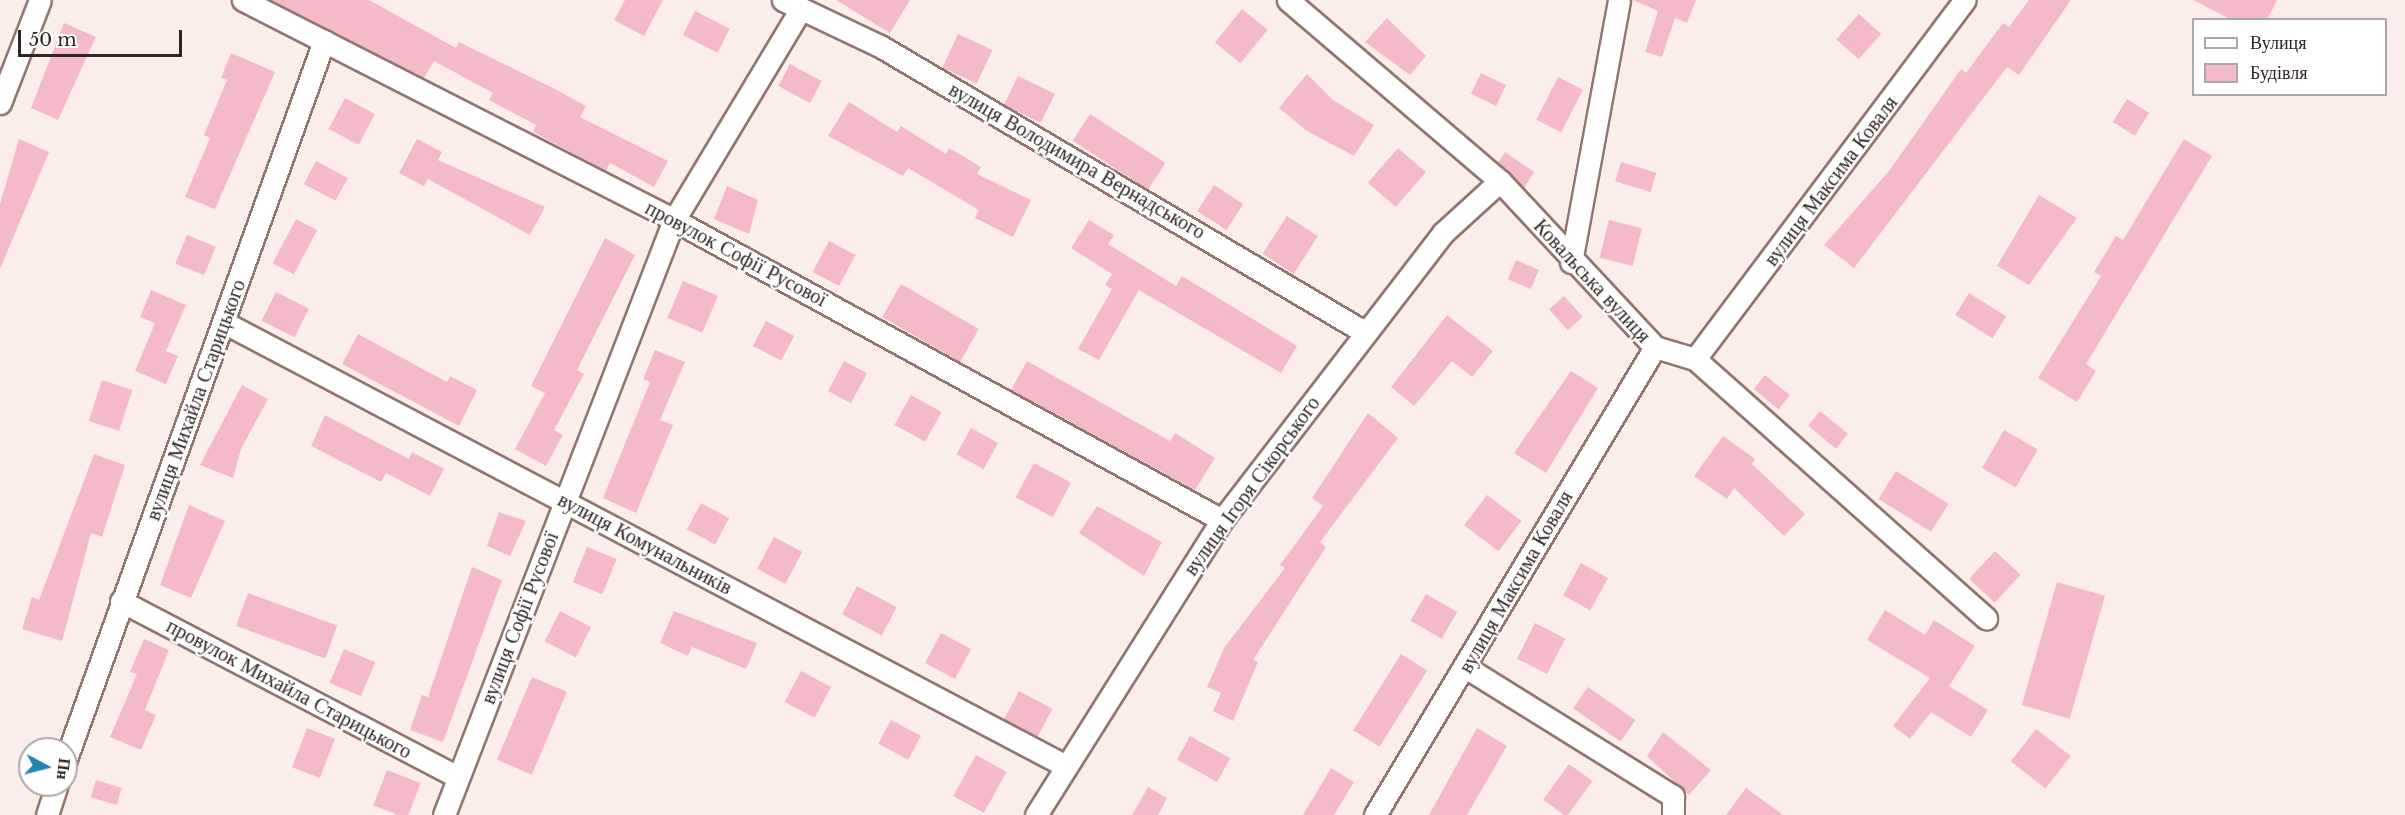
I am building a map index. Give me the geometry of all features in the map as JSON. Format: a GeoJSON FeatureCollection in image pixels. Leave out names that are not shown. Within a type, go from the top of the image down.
{"type":"FeatureCollection","features":[{"type":"Feature","properties":{"kind":"street"},"geometry":{"type":"LineString","coordinates":[[0,103],[39,0]]}},
{"type":"Feature","properties":{"kind":"street","name":"провулок Софії Русової"},"geometry":{"type":"LineString","coordinates":[[243,0],[674,220],[1222,520]]}},
{"type":"Feature","properties":{"kind":"street","name":"Ковальська вулиця"},"geometry":{"type":"LineString","coordinates":[[1288,0],[1500,181],[1571,262],[1655,347],[1695,359],[1986,618]]}},
{"type":"Feature","properties":{"kind":"street"},"geometry":{"type":"LineString","coordinates":[[1571,262],[1619,0]]}},
{"type":"Feature","properties":{"kind":"street","name":"вулиця Максима Коваля"},"geometry":{"type":"LineString","coordinates":[[1695,359],[1965,0]]}},
{"type":"Feature","properties":{"kind":"street","name":"вулиця Софії Русової"},"geometry":{"type":"LineString","coordinates":[[444,815],[674,220],[792,4]]}},
{"type":"Feature","properties":{"kind":"street","name":"вулиця Володимира Вернадського"},"geometry":{"type":"LineString","coordinates":[[792,4],[880,45],[1366,333]]}},
{"type":"Feature","properties":{"kind":"street","name":"вулиця Михайла Старицького"},"geometry":{"type":"LineString","coordinates":[[74,737],[121,601],[225,323],[324,41]]}},
{"type":"Feature","properties":{"kind":"street","name":"вулиця Ігоря Сікорського"},"geometry":{"type":"LineString","coordinates":[[1035,815],[1064,765],[1222,520],[1443,233],[1500,181]]}},
{"type":"Feature","properties":{"kind":"street","name":"вулиця Комунальників"},"geometry":{"type":"LineString","coordinates":[[225,323],[1064,765]]}},
{"type":"Feature","properties":{"kind":"street","name":"вулиця Максима Коваля"},"geometry":{"type":"LineString","coordinates":[[1375,815],[1467,668],[1655,347]]}},
{"type":"Feature","properties":{"kind":"street","name":"провулок Михайла Старицького"},"geometry":{"type":"LineString","coordinates":[[121,601],[458,777]]}},
{"type":"Feature","properties":{"kind":"street"},"geometry":{"type":"LineString","coordinates":[[1467,668],[1673,796],[1673,815]]}},
{"type":"Feature","properties":{"kind":"street"},"geometry":{"type":"LineString","coordinates":[[47,815],[53,797]]}},
{"type":"Feature","properties":{"kind":"building"},"geometry":{"type":"Polygon","coordinates":[[[271,0],[369,0],[456,48],[459,42],[555,89],[586,106],[580,117],[668,161],[654,187],[610,163],[606,171],[533,132],[536,125],[489,100],[493,93],[434,61],[424,78],[271,0]]]}},
{"type":"Feature","properties":{"kind":"building"},"geometry":{"type":"Polygon","coordinates":[[[625,0],[663,0],[644,36],[614,20],[625,0]]]}},
{"type":"Feature","properties":{"kind":"building"},"geometry":{"type":"Polygon","coordinates":[[[836,0],[910,0],[890,33],[836,0]]]}},
{"type":"Feature","properties":{"kind":"building"},"geometry":{"type":"Polygon","coordinates":[[[1633,0],[1696,0],[1687,23],[1675,18],[1662,57],[1645,52],[1658,11],[1633,0]]]}},
{"type":"Feature","properties":{"kind":"building"},"geometry":{"type":"Polygon","coordinates":[[[2029,0],[2071,0],[2019,75],[2007,67],[1854,268],[1824,245],[1889,171],[1961,69],[1966,73],[2003,23],[2009,27],[2029,0]]]}},
{"type":"Feature","properties":{"kind":"building"},"geometry":{"type":"Polygon","coordinates":[[[2193,0],[2277,0],[2268,18],[2228,18],[2193,0]]]}},
{"type":"Feature","properties":{"kind":"building"},"geometry":{"type":"Polygon","coordinates":[[[1242,9],[1268,30],[1241,63],[1215,42],[1242,9]]]}},
{"type":"Feature","properties":{"kind":"building"},"geometry":{"type":"Polygon","coordinates":[[[695,11],[730,29],[717,53],[683,35],[695,11]]]}},
{"type":"Feature","properties":{"kind":"building"},"geometry":{"type":"Polygon","coordinates":[[[1859,14],[1881,34],[1859,59],[1836,39],[1859,14]]]}},
{"type":"Feature","properties":{"kind":"building"},"geometry":{"type":"Polygon","coordinates":[[[1387,18],[1426,56],[1410,75],[1365,42],[1387,18]]]}},
{"type":"Feature","properties":{"kind":"building"},"geometry":{"type":"Polygon","coordinates":[[[64,23],[96,37],[58,120],[31,108],[64,23]]]}},
{"type":"Feature","properties":{"kind":"building"},"geometry":{"type":"Polygon","coordinates":[[[958,34],[992,50],[977,84],[942,68],[958,34]]]}},
{"type":"Feature","properties":{"kind":"building"},"geometry":{"type":"Polygon","coordinates":[[[231,53],[275,72],[215,209],[185,197],[210,138],[204,135],[227,80],[221,78],[231,53]]]}},
{"type":"Feature","properties":{"kind":"building"},"geometry":{"type":"Polygon","coordinates":[[[790,64],[822,81],[810,103],[778,86],[790,64]]]}},
{"type":"Feature","properties":{"kind":"building"},"geometry":{"type":"Polygon","coordinates":[[[1481,73],[1506,85],[1496,106],[1471,94],[1481,73]]]}},
{"type":"Feature","properties":{"kind":"building"},"geometry":{"type":"Polygon","coordinates":[[[1307,74],[1333,100],[1374,125],[1354,156],[1307,131],[1279,108],[1307,74]]]}},
{"type":"Feature","properties":{"kind":"building"},"geometry":{"type":"Polygon","coordinates":[[[1018,76],[1055,94],[1041,123],[1004,105],[1018,76]]]}},
{"type":"Feature","properties":{"kind":"building"},"geometry":{"type":"Polygon","coordinates":[[[1558,77],[1583,90],[1561,132],[1536,120],[1558,77]]]}},
{"type":"Feature","properties":{"kind":"building"},"geometry":{"type":"Polygon","coordinates":[[[345,98],[375,114],[359,145],[329,129],[345,98]]]}},
{"type":"Feature","properties":{"kind":"building"},"geometry":{"type":"Polygon","coordinates":[[[2127,99],[2149,113],[2135,136],[2113,122],[2127,99]]]}},
{"type":"Feature","properties":{"kind":"building"},"geometry":{"type":"Polygon","coordinates":[[[849,102],[897,132],[901,126],[946,154],[949,148],[981,167],[977,174],[1031,200],[1013,237],[975,218],[979,210],[908,168],[903,176],[828,136],[849,102]]]}},
{"type":"Feature","properties":{"kind":"building"},"geometry":{"type":"Polygon","coordinates":[[[1090,114],[1165,163],[1148,190],[1073,141],[1090,114]]]}},
{"type":"Feature","properties":{"kind":"building"},"geometry":{"type":"Polygon","coordinates":[[[19,139],[49,152],[0,269],[0,204],[19,139]]]}},
{"type":"Feature","properties":{"kind":"building"},"geometry":{"type":"Polygon","coordinates":[[[417,139],[442,152],[438,160],[545,207],[530,235],[428,179],[424,186],[399,173],[417,139]]]}},
{"type":"Feature","properties":{"kind":"building"},"geometry":{"type":"Polygon","coordinates":[[[2184,139],[2212,156],[2086,364],[2096,371],[2077,402],[2038,378],[2101,276],[2094,272],[2116,236],[2123,240],[2184,139]]]}},
{"type":"Feature","properties":{"kind":"building"},"geometry":{"type":"Polygon","coordinates":[[[1398,148],[1426,172],[1396,207],[1368,183],[1398,148]]]}},
{"type":"Feature","properties":{"kind":"building"},"geometry":{"type":"Polygon","coordinates":[[[1505,152],[1534,172],[1524,188],[1498,163],[1505,152]]]}},
{"type":"Feature","properties":{"kind":"building"},"geometry":{"type":"Polygon","coordinates":[[[316,161],[348,178],[336,201],[304,184],[316,161]]]}},
{"type":"Feature","properties":{"kind":"building"},"geometry":{"type":"Polygon","coordinates":[[[1621,162],[1656,173],[1651,192],[1615,181],[1621,162]]]}},
{"type":"Feature","properties":{"kind":"building"},"geometry":{"type":"Polygon","coordinates":[[[1214,185],[1243,204],[1226,230],[1197,211],[1214,185]]]}},
{"type":"Feature","properties":{"kind":"building"},"geometry":{"type":"Polygon","coordinates":[[[727,186],[758,200],[749,234],[714,219],[727,186]]]}},
{"type":"Feature","properties":{"kind":"building"},"geometry":{"type":"Polygon","coordinates":[[[2039,195],[2077,218],[2029,285],[1997,266],[2039,195]]]}},
{"type":"Feature","properties":{"kind":"building"},"geometry":{"type":"Polygon","coordinates":[[[1287,216],[1318,236],[1294,274],[1262,254],[1287,216]]]}},
{"type":"Feature","properties":{"kind":"building"},"geometry":{"type":"Polygon","coordinates":[[[296,219],[317,230],[294,274],[273,263],[296,219]]]}},
{"type":"Feature","properties":{"kind":"building"},"geometry":{"type":"Polygon","coordinates":[[[1089,220],[1114,235],[1108,244],[1176,286],[1182,276],[1297,346],[1281,373],[1139,290],[1099,360],[1078,349],[1112,289],[1105,285],[1112,274],[1071,248],[1089,220]]]}},
{"type":"Feature","properties":{"kind":"building"},"geometry":{"type":"Polygon","coordinates":[[[1609,220],[1642,228],[1633,266],[1600,258],[1609,220]]]}},
{"type":"Feature","properties":{"kind":"building"},"geometry":{"type":"Polygon","coordinates":[[[187,235],[216,247],[204,275],[175,264],[187,235]]]}},
{"type":"Feature","properties":{"kind":"building"},"geometry":{"type":"Polygon","coordinates":[[[605,238],[635,255],[577,370],[584,374],[554,430],[563,435],[546,466],[515,449],[545,393],[531,386],[605,238]]]}},
{"type":"Feature","properties":{"kind":"building"},"geometry":{"type":"Polygon","coordinates":[[[829,241],[855,255],[839,286],[813,272],[829,241]]]}},
{"type":"Feature","properties":{"kind":"building"},"geometry":{"type":"Polygon","coordinates":[[[1516,260],[1539,270],[1531,289],[1508,279],[1516,260]]]}},
{"type":"Feature","properties":{"kind":"building"},"geometry":{"type":"Polygon","coordinates":[[[683,281],[718,296],[702,333],[667,318],[683,281]]]}},
{"type":"Feature","properties":{"kind":"building"},"geometry":{"type":"Polygon","coordinates":[[[901,284],[979,329],[960,362],[882,317],[901,284]]]}},
{"type":"Feature","properties":{"kind":"building"},"geometry":{"type":"Polygon","coordinates":[[[151,290],[186,305],[166,351],[178,356],[166,384],[135,371],[155,323],[140,317],[151,290]]]}},
{"type":"Feature","properties":{"kind":"building"},"geometry":{"type":"Polygon","coordinates":[[[276,292],[309,309],[294,337],[261,321],[276,292]]]}},
{"type":"Feature","properties":{"kind":"building"},"geometry":{"type":"Polygon","coordinates":[[[1969,293],[2006,316],[1993,338],[1955,315],[1969,293]]]}},
{"type":"Feature","properties":{"kind":"building"},"geometry":{"type":"Polygon","coordinates":[[[1564,296],[1583,317],[1568,330],[1549,309],[1564,296]]]}},
{"type":"Feature","properties":{"kind":"building"},"geometry":{"type":"Polygon","coordinates":[[[1447,315],[1493,351],[1472,377],[1452,361],[1414,406],[1391,387],[1447,315]]]}},
{"type":"Feature","properties":{"kind":"building"},"geometry":{"type":"Polygon","coordinates":[[[766,321],[794,336],[781,361],[753,346],[766,321]]]}},
{"type":"Feature","properties":{"kind":"building"},"geometry":{"type":"Polygon","coordinates":[[[358,334],[447,382],[450,376],[477,390],[459,426],[342,364],[358,334]]]}},
{"type":"Feature","properties":{"kind":"building"},"geometry":{"type":"Polygon","coordinates":[[[655,350],[685,362],[660,420],[673,425],[636,513],[603,498],[650,382],[643,379],[655,350]]]}},
{"type":"Feature","properties":{"kind":"building"},"geometry":{"type":"Polygon","coordinates":[[[844,361],[867,373],[851,403],[828,391],[844,361]]]}},
{"type":"Feature","properties":{"kind":"building"},"geometry":{"type":"Polygon","coordinates":[[[1027,361],[1170,441],[1175,433],[1215,458],[1195,490],[1011,390],[1027,361]]]}},
{"type":"Feature","properties":{"kind":"building"},"geometry":{"type":"Polygon","coordinates":[[[1571,371],[1598,388],[1546,473],[1514,453],[1571,371]]]}},
{"type":"Feature","properties":{"kind":"building"},"geometry":{"type":"Polygon","coordinates":[[[1765,375],[1790,395],[1779,409],[1754,389],[1765,375]]]}},
{"type":"Feature","properties":{"kind":"building"},"geometry":{"type":"Polygon","coordinates":[[[102,380],[132,390],[119,431],[89,421],[102,380]]]}},
{"type":"Feature","properties":{"kind":"building"},"geometry":{"type":"Polygon","coordinates":[[[242,385],[268,399],[241,449],[233,478],[200,465],[242,385]]]}},
{"type":"Feature","properties":{"kind":"building"},"geometry":{"type":"Polygon","coordinates":[[[911,395],[942,412],[925,442],[895,425],[911,395]]]}},
{"type":"Feature","properties":{"kind":"building"},"geometry":{"type":"Polygon","coordinates":[[[1820,411],[1848,434],[1836,448],[1808,426],[1820,411]]]}},
{"type":"Feature","properties":{"kind":"building"},"geometry":{"type":"Polygon","coordinates":[[[1368,413],[1398,438],[1320,542],[1326,547],[1253,660],[1258,662],[1233,721],[1213,711],[1221,693],[1207,687],[1224,648],[1285,568],[1280,565],[1323,506],[1312,498],[1368,413]]]}},
{"type":"Feature","properties":{"kind":"building"},"geometry":{"type":"Polygon","coordinates":[[[325,415],[409,459],[412,452],[444,469],[430,496],[386,473],[381,482],[311,446],[325,415]]]}},
{"type":"Feature","properties":{"kind":"building"},"geometry":{"type":"Polygon","coordinates":[[[971,428],[998,443],[984,469],[956,454],[971,428]]]}},
{"type":"Feature","properties":{"kind":"building"},"geometry":{"type":"Polygon","coordinates":[[[2004,430],[2038,449],[2016,488],[1982,468],[2004,430]]]}},
{"type":"Feature","properties":{"kind":"building"},"geometry":{"type":"Polygon","coordinates":[[[1723,436],[1755,459],[1752,464],[1805,514],[1784,536],[1734,488],[1727,499],[1694,476],[1723,436]]]}},
{"type":"Feature","properties":{"kind":"building"},"geometry":{"type":"Polygon","coordinates":[[[94,454],[125,465],[102,537],[91,533],[62,641],[22,629],[32,597],[39,600],[94,454]]]}},
{"type":"Feature","properties":{"kind":"building"},"geometry":{"type":"Polygon","coordinates":[[[1034,463],[1071,483],[1053,517],[1016,497],[1034,463]]]}},
{"type":"Feature","properties":{"kind":"building"},"geometry":{"type":"Polygon","coordinates":[[[1896,471],[1949,504],[1931,532],[1879,499],[1896,471]]]}},
{"type":"Feature","properties":{"kind":"building"},"geometry":{"type":"Polygon","coordinates":[[[1487,495],[1521,521],[1498,551],[1464,525],[1487,495]]]}},
{"type":"Feature","properties":{"kind":"building"},"geometry":{"type":"Polygon","coordinates":[[[701,503],[729,518],[715,545],[687,529],[701,503]]]}},
{"type":"Feature","properties":{"kind":"building"},"geometry":{"type":"Polygon","coordinates":[[[189,505],[225,521],[191,598],[160,585],[189,505]]]}},
{"type":"Feature","properties":{"kind":"building"},"geometry":{"type":"Polygon","coordinates":[[[1097,506],[1162,542],[1144,576],[1079,533],[1097,506]]]}},
{"type":"Feature","properties":{"kind":"building"},"geometry":{"type":"Polygon","coordinates":[[[499,512],[526,521],[510,556],[487,546],[499,512]]]}},
{"type":"Feature","properties":{"kind":"building"},"geometry":{"type":"Polygon","coordinates":[[[774,537],[802,552],[785,584],[757,569],[774,537]]]}},
{"type":"Feature","properties":{"kind":"building"},"geometry":{"type":"Polygon","coordinates":[[[587,547],[617,559],[602,594],[573,582],[587,547]]]}},
{"type":"Feature","properties":{"kind":"building"},"geometry":{"type":"Polygon","coordinates":[[[1995,551],[2021,575],[1995,603],[1969,579],[1995,551]]]}},
{"type":"Feature","properties":{"kind":"building"},"geometry":{"type":"Polygon","coordinates":[[[1581,563],[1608,578],[1590,610],[1563,595],[1581,563]]]}},
{"type":"Feature","properties":{"kind":"building"},"geometry":{"type":"Polygon","coordinates":[[[472,567],[502,580],[443,742],[410,730],[422,695],[428,697],[472,567]]]}},
{"type":"Feature","properties":{"kind":"building"},"geometry":{"type":"Polygon","coordinates":[[[2057,582],[2105,596],[2070,719],[2022,705],[2057,582]]]}},
{"type":"Feature","properties":{"kind":"building"},"geometry":{"type":"Polygon","coordinates":[[[857,586],[897,607],[882,635],[842,614],[857,586]]]}},
{"type":"Feature","properties":{"kind":"building"},"geometry":{"type":"Polygon","coordinates":[[[248,593],[337,625],[325,658],[236,626],[248,593]]]}},
{"type":"Feature","properties":{"kind":"building"},"geometry":{"type":"Polygon","coordinates":[[[1426,594],[1457,612],[1442,639],[1410,621],[1426,594]]]}},
{"type":"Feature","properties":{"kind":"building"},"geometry":{"type":"Polygon","coordinates":[[[1885,610],[1925,635],[1934,620],[1975,646],[1949,686],[1988,710],[1971,737],[1931,712],[1910,739],[1893,726],[1930,678],[1867,640],[1885,610]]]}},
{"type":"Feature","properties":{"kind":"building"},"geometry":{"type":"Polygon","coordinates":[[[560,611],[591,627],[576,657],[545,641],[560,611]]]}},
{"type":"Feature","properties":{"kind":"building"},"geometry":{"type":"Polygon","coordinates":[[[674,611],[757,643],[746,669],[692,647],[688,656],[660,643],[674,611]]]}},
{"type":"Feature","properties":{"kind":"building"},"geometry":{"type":"Polygon","coordinates":[[[1535,623],[1565,638],[1547,674],[1517,659],[1535,623]]]}},
{"type":"Feature","properties":{"kind":"building"},"geometry":{"type":"Polygon","coordinates":[[[941,633],[971,649],[955,679],[925,663],[941,633]]]}},
{"type":"Feature","properties":{"kind":"building"},"geometry":{"type":"Polygon","coordinates":[[[144,639],[169,650],[145,710],[156,715],[141,750],[110,737],[137,674],[130,672],[144,639]]]}},
{"type":"Feature","properties":{"kind":"building"},"geometry":{"type":"Polygon","coordinates":[[[344,649],[375,662],[361,696],[330,683],[344,649]]]}},
{"type":"Feature","properties":{"kind":"building"},"geometry":{"type":"Polygon","coordinates":[[[1401,654],[1427,670],[1380,747],[1353,730],[1401,654]]]}},
{"type":"Feature","properties":{"kind":"building"},"geometry":{"type":"Polygon","coordinates":[[[801,671],[831,687],[815,718],[785,702],[801,671]]]}},
{"type":"Feature","properties":{"kind":"building"},"geometry":{"type":"Polygon","coordinates":[[[532,677],[567,692],[532,775],[497,760],[532,677]]]}},
{"type":"Feature","properties":{"kind":"building"},"geometry":{"type":"Polygon","coordinates":[[[1588,687],[1636,720],[1621,742],[1573,708],[1588,687]]]}},
{"type":"Feature","properties":{"kind":"building"},"geometry":{"type":"Polygon","coordinates":[[[1019,691],[1053,709],[1038,737],[1004,719],[1019,691]]]}},
{"type":"Feature","properties":{"kind":"building"},"geometry":{"type":"Polygon","coordinates":[[[891,720],[921,736],[908,760],[878,744],[891,720]]]}},
{"type":"Feature","properties":{"kind":"building"},"geometry":{"type":"Polygon","coordinates":[[[307,728],[335,739],[320,778],[292,767],[307,728]]]}},
{"type":"Feature","properties":{"kind":"building"},"geometry":{"type":"Polygon","coordinates":[[[1477,728],[1507,746],[1467,815],[1429,815],[1477,728]]]}},
{"type":"Feature","properties":{"kind":"building"},"geometry":{"type":"Polygon","coordinates":[[[2036,729],[2071,756],[2045,788],[2011,761],[2036,729]]]}},
{"type":"Feature","properties":{"kind":"building"},"geometry":{"type":"Polygon","coordinates":[[[1663,732],[1711,770],[1689,795],[1647,756],[1663,732]]]}},
{"type":"Feature","properties":{"kind":"building"},"geometry":{"type":"Polygon","coordinates":[[[1190,736],[1230,758],[1217,782],[1177,760],[1190,736]]]}},
{"type":"Feature","properties":{"kind":"building"},"geometry":{"type":"Polygon","coordinates":[[[976,755],[1007,772],[984,813],[953,796],[976,755]]]}},
{"type":"Feature","properties":{"kind":"building"},"geometry":{"type":"Polygon","coordinates":[[[1569,764],[1592,781],[1568,815],[1564,815],[1543,800],[1569,764]]]}},
{"type":"Feature","properties":{"kind":"building"},"geometry":{"type":"Polygon","coordinates":[[[1331,768],[1354,782],[1334,815],[1303,815],[1331,768]]]}},
{"type":"Feature","properties":{"kind":"building"},"geometry":{"type":"Polygon","coordinates":[[[387,770],[421,783],[408,815],[398,815],[373,805],[387,770]]]}},
{"type":"Feature","properties":{"kind":"building"},"geometry":{"type":"Polygon","coordinates":[[[96,780],[122,788],[117,805],[91,797],[96,780]]]}},
{"type":"Feature","properties":{"kind":"building"},"geometry":{"type":"Polygon","coordinates":[[[1148,787],[1167,798],[1158,815],[1132,815],[1148,787]]]}},
{"type":"Feature","properties":{"kind":"building"},"geometry":{"type":"Polygon","coordinates":[[[1746,788],[1783,815],[1726,815],[1746,788]]]}}]}
